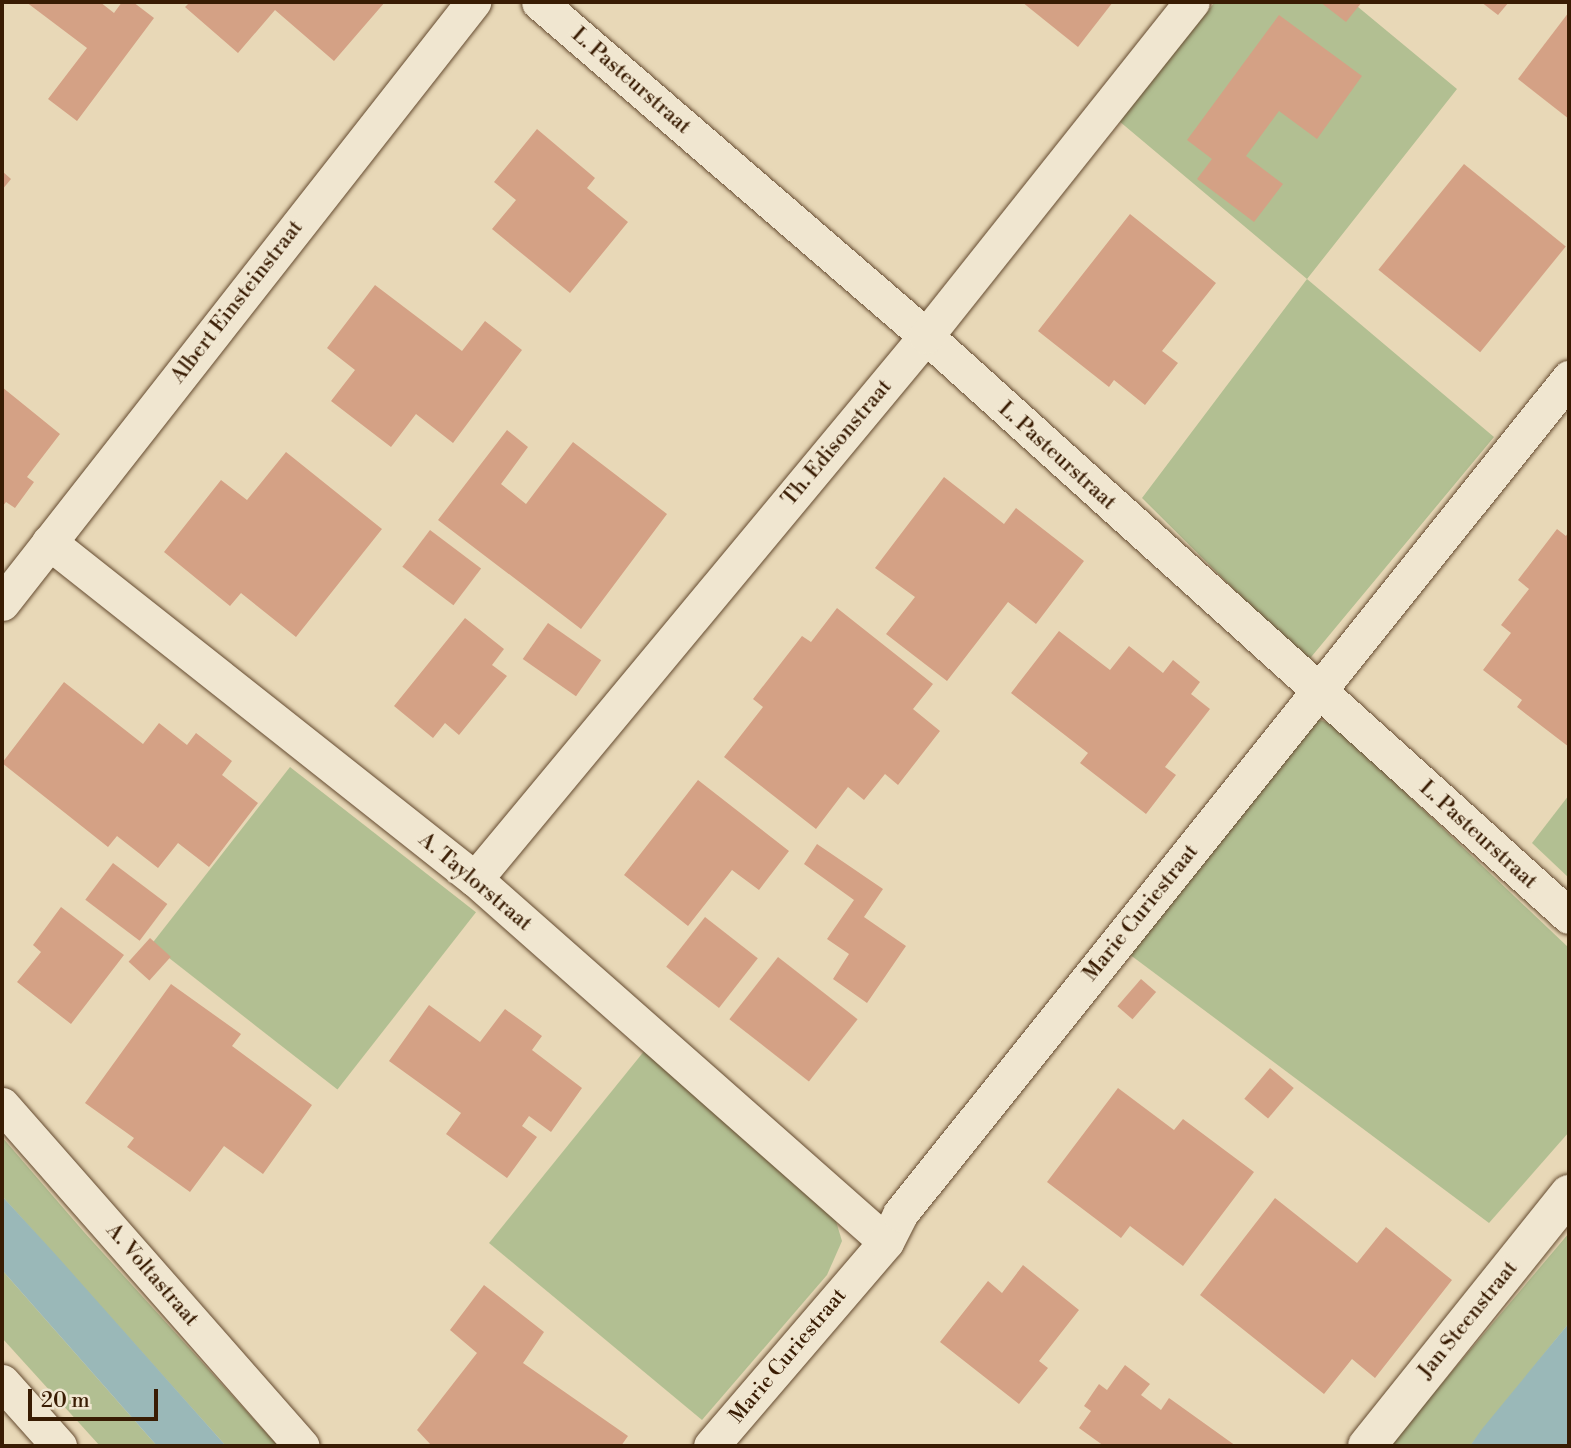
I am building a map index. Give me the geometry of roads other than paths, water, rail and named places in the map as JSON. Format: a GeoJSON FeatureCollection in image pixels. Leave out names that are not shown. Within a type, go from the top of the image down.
{"type":"FeatureCollection","features":[{"type":"Feature","properties":{"kind":"street","name":"Albert Einsteinstraat"},"geometry":{"type":"LineString","coordinates":[[2,603],[473,2]]}},
{"type":"Feature","properties":{"kind":"street","name":"L. Pasteurstraat"},"geometry":{"type":"LineString","coordinates":[[539,2],[926,337],[1569,916]]}},
{"type":"Feature","properties":{"kind":"street","name":"Th. Edisonstraat"},"geometry":{"type":"LineString","coordinates":[[475,879],[926,337],[1192,2]]}},
{"type":"Feature","properties":{"kind":"street","name":"Marie Curiestraat"},"geometry":{"type":"LineString","coordinates":[[711,1446],[886,1241],[900,1214],[1569,378]]}},
{"type":"Feature","properties":{"kind":"street","name":"A. Taylorstraat"},"geometry":{"type":"LineString","coordinates":[[49,542],[475,879],[886,1241]]}},
{"type":"Feature","properties":{"kind":"street","name":"A. Voltastraat"},"geometry":{"type":"LineString","coordinates":[[2,1105],[302,1446]]}},
{"type":"Feature","properties":{"kind":"street","name":"Jan Steenstraat"},"geometry":{"type":"LineString","coordinates":[[1367,1446],[1569,1194]]}},
{"type":"Feature","properties":{"kind":"street"},"geometry":{"type":"LineString","coordinates":[[8,1405],[59,1446]]}},
{"type":"Feature","properties":{"kind":"water"},"geometry":{"type":"Polygon","coordinates":[[[2,1196],[226,1446],[157,1446],[2,1270],[2,1196]]]}},
{"type":"Feature","properties":{"kind":"water"},"geometry":{"type":"Polygon","coordinates":[[[1569,1323],[1569,1446],[1470,1446],[1482,1429],[1569,1323]]]}}]}
